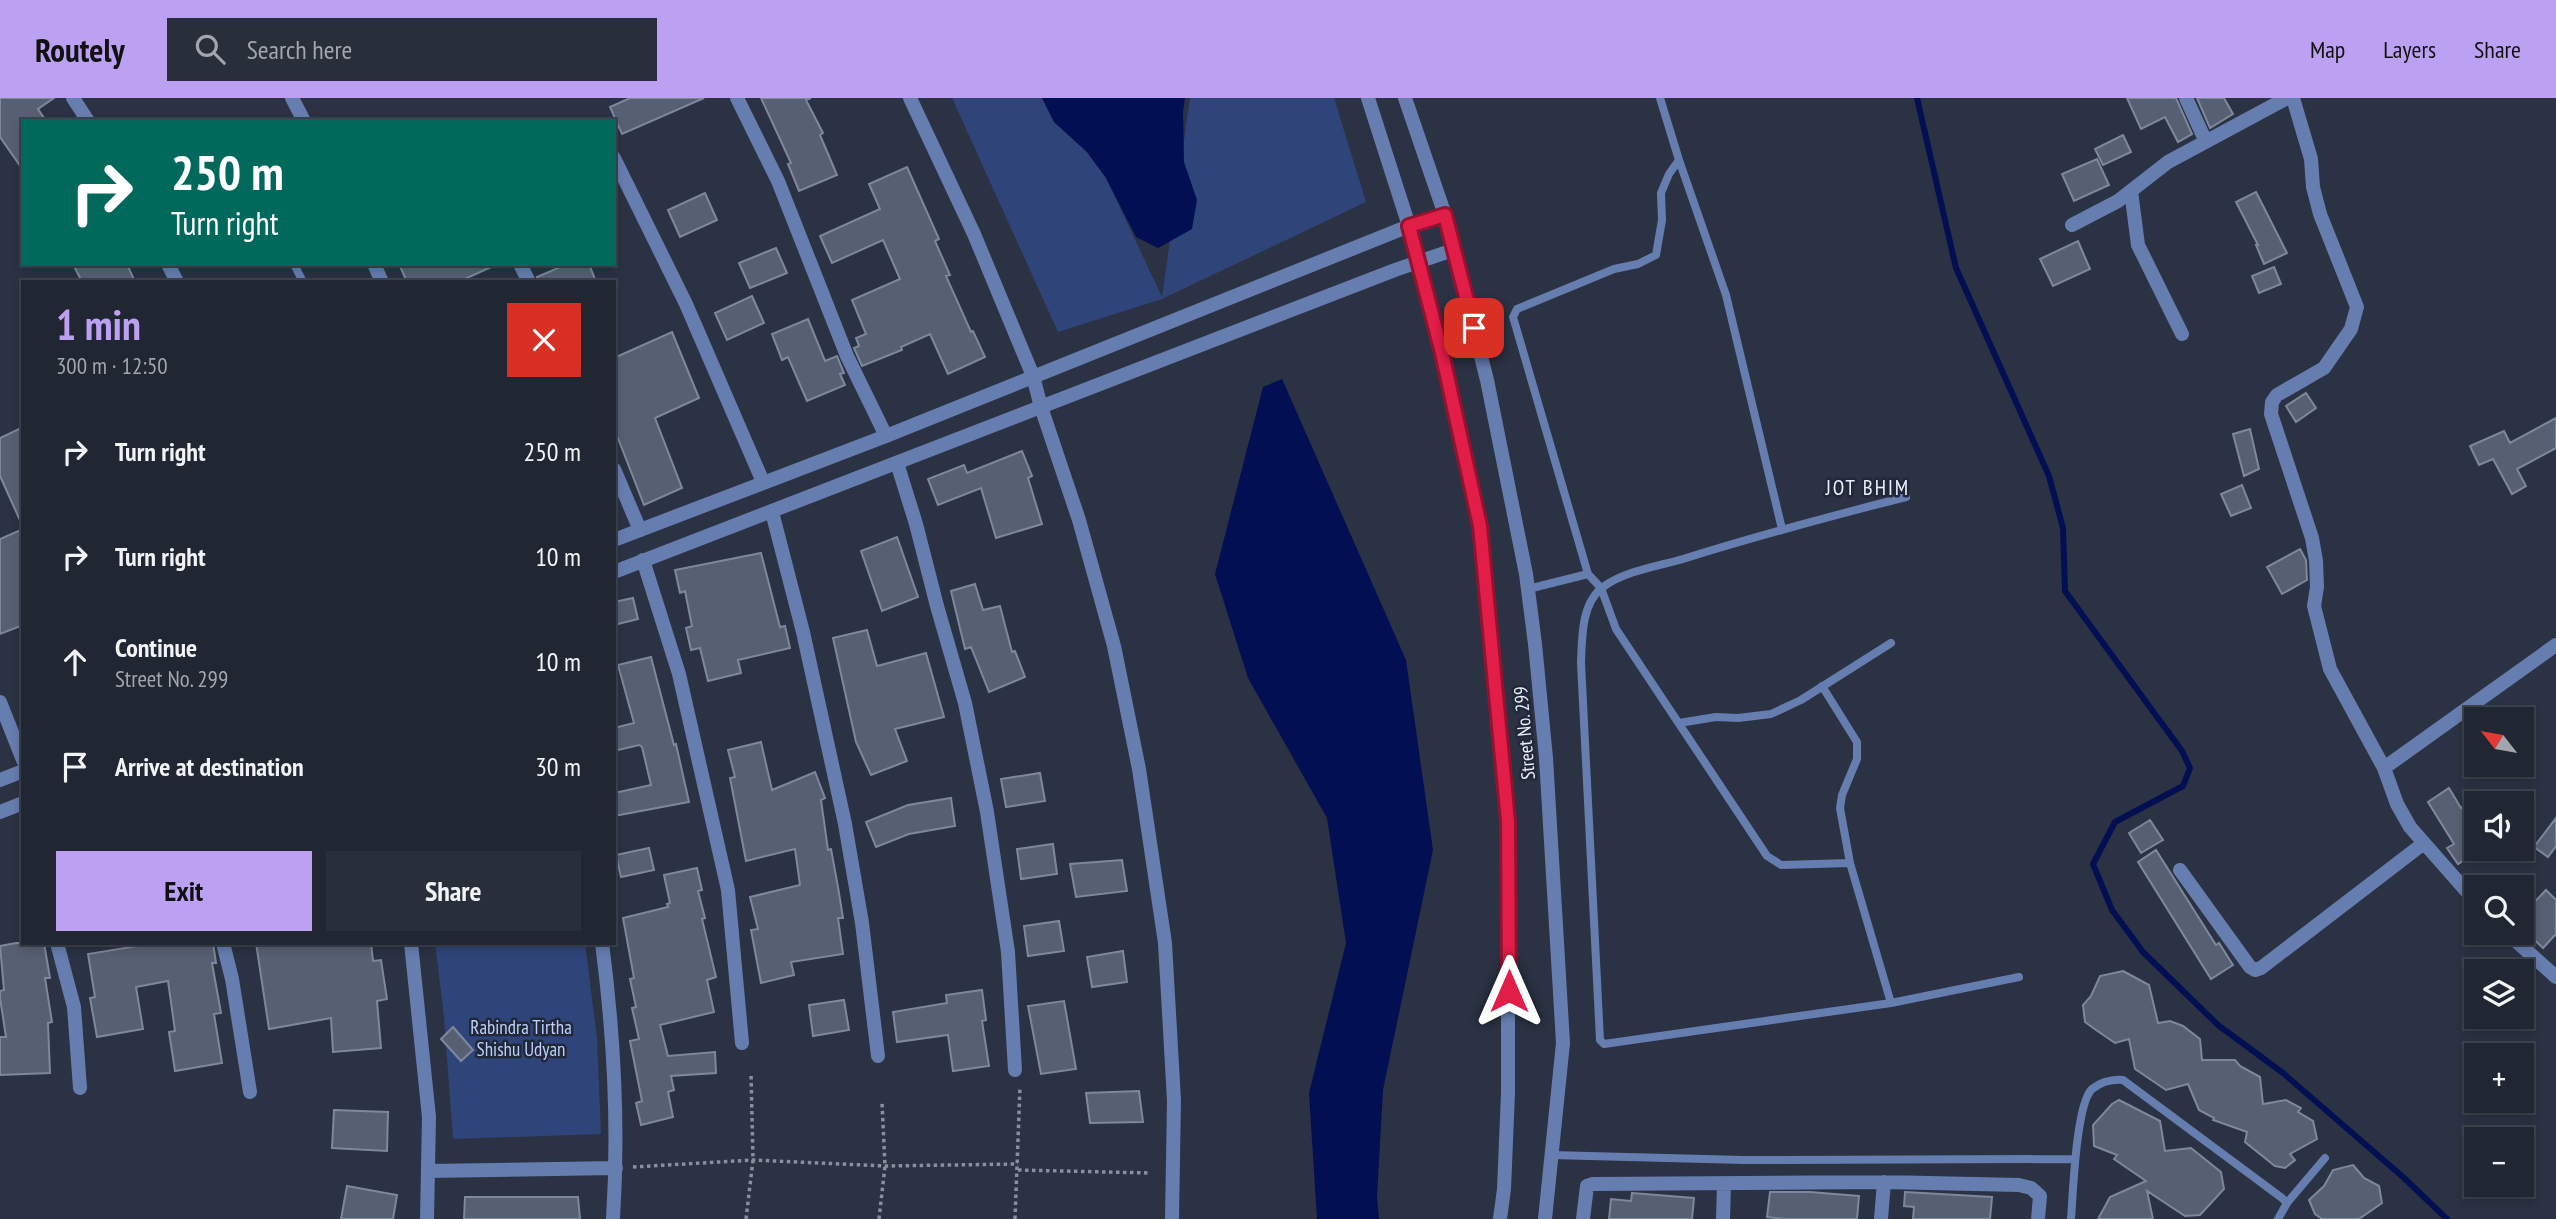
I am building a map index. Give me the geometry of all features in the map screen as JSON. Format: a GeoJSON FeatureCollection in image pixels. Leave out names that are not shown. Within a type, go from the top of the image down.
{"type":"FeatureCollection","features":[{"type":"Feature","properties":{"kind":"street"},"geometry":{"type":"LineString","coordinates":[[73,98],[87,119]]}},
{"type":"Feature","properties":{"kind":"street"},"geometry":{"type":"LineString","coordinates":[[292,98],[303,119]]}},
{"type":"Feature","properties":{"kind":"street"},"geometry":{"type":"LineString","coordinates":[[737,98],[778,181],[847,356],[886,436]]}},
{"type":"Feature","properties":{"kind":"street"},"geometry":{"type":"LineString","coordinates":[[910,98],[974,234],[1032,376],[1079,520],[1114,646],[1139,769],[1165,943],[1174,1100],[1172,1219]]}},
{"type":"Feature","properties":{"kind":"street"},"geometry":{"type":"LineString","coordinates":[[1368,98],[1409,226],[1442,353],[1480,526],[1508,821],[1508,1093],[1500,1219]]}},
{"type":"Feature","properties":{"kind":"street","name":"Street No. 299"},"geometry":{"type":"LineString","coordinates":[[1405,98],[1445,215],[1487,380],[1528,589],[1546,758],[1563,1043],[1545,1219]]}},
{"type":"Feature","properties":{"kind":"street"},"geometry":{"type":"LineString","coordinates":[[2186,98],[2206,142]]}},
{"type":"Feature","properties":{"kind":"street"},"geometry":{"type":"LineString","coordinates":[[2071,225],[2131,191],[2168,162],[2287,98]]}},
{"type":"Feature","properties":{"kind":"street"},"geometry":{"type":"LineString","coordinates":[[2293,98],[2311,159],[2313,187],[2320,214],[2357,306],[2351,329],[2324,368],[2277,395],[2272,402],[2271,414],[2312,538],[2317,587],[2314,606],[2330,669],[2384,768],[2397,804],[2410,827],[2464,888]]}},
{"type":"Feature","properties":{"kind":"street"},"geometry":{"type":"LineString","coordinates":[[616,162],[686,304],[764,482]]}},
{"type":"Feature","properties":{"kind":"street"},"geometry":{"type":"LineString","coordinates":[[2131,191],[2138,245],[2182,334]]}},
{"type":"Feature","properties":{"kind":"street"},"geometry":{"type":"LineString","coordinates":[[616,539],[886,436],[1409,226],[1445,215]]}},
{"type":"Feature","properties":{"kind":"street"},"geometry":{"type":"LineString","coordinates":[[616,571],[1453,250]]}},
{"type":"Feature","properties":{"kind":"street"},"geometry":{"type":"LineString","coordinates":[[897,463],[965,703],[987,812],[1008,952],[1018,1076]]}},
{"type":"Feature","properties":{"kind":"street"},"geometry":{"type":"LineString","coordinates":[[616,474],[640,530]]}},
{"type":"Feature","properties":{"kind":"street"},"geometry":{"type":"LineString","coordinates":[[772,512],[803,632],[845,824],[862,923],[878,1056]]}},
{"type":"Feature","properties":{"kind":"street"},"geometry":{"type":"LineString","coordinates":[[643,560],[679,674],[728,890],[742,1043]]}},
{"type":"Feature","properties":{"kind":"street"},"geometry":{"type":"LineString","coordinates":[[2384,768],[2556,645]]}},
{"type":"Feature","properties":{"kind":"street"},"geometry":{"type":"LineString","coordinates":[[0,702],[21,755]]}},
{"type":"Feature","properties":{"kind":"street"},"geometry":{"type":"LineString","coordinates":[[0,780],[21,772]]}},
{"type":"Feature","properties":{"kind":"street"},"geometry":{"type":"LineString","coordinates":[[0,812],[21,806]]}},
{"type":"Feature","properties":{"kind":"street"},"geometry":{"type":"LineString","coordinates":[[2180,870],[2250,967],[2255,970],[2424,843]]}},
{"type":"Feature","properties":{"kind":"street"},"geometry":{"type":"LineString","coordinates":[[58,945],[74,1007],[80,1088]]}},
{"type":"Feature","properties":{"kind":"street"},"geometry":{"type":"LineString","coordinates":[[224,945],[232,979],[250,1093]]}},
{"type":"Feature","properties":{"kind":"street"},"geometry":{"type":"LineString","coordinates":[[411,945],[429,1117],[427,1219]]}},
{"type":"Feature","properties":{"kind":"street"},"geometry":{"type":"LineString","coordinates":[[602,945],[611,1017],[617,1128],[614,1219]]}},
{"type":"Feature","properties":{"kind":"street"},"geometry":{"type":"LineString","coordinates":[[2520,945],[2556,977]]}},
{"type":"Feature","properties":{"kind":"street"},"geometry":{"type":"LineString","coordinates":[[428,1171],[616,1168]]}},
{"type":"Feature","properties":{"kind":"street"},"geometry":{"type":"LineString","coordinates":[[1881,1219],[1884,1182]]}},
{"type":"Feature","properties":{"kind":"street"},"geometry":{"type":"LineString","coordinates":[[1583,1219],[1585,1191],[1587,1186],[1593,1184],[1884,1182],[2019,1185],[2031,1188],[2040,1196],[2038,1219]]}},
{"type":"Feature","properties":{"kind":"street"},"geometry":{"type":"LineString","coordinates":[[1723,1219],[1724,1184]]}},
{"type":"Feature","properties":{"kind":"lane"},"geometry":{"type":"LineString","coordinates":[[1660,98],[1726,295],[1782,529]]}},
{"type":"Feature","properties":{"kind":"lane"},"geometry":{"type":"LineString","coordinates":[[1679,160],[1661,193],[1662,220],[1656,255],[1517,309],[1513,317],[1588,574],[1601,588],[1616,629],[1767,856],[1781,865],[1850,863]]}},
{"type":"Feature","properties":{"kind":"lane"},"geometry":{"type":"LineString","coordinates":[[1906,497],[1782,529],[1635,573],[1601,588],[1586,615],[1582,632],[1581,663],[1600,1040],[1604,1044],[1611,1044],[1891,1003],[2019,977]]}},
{"type":"Feature","properties":{"kind":"lane"},"geometry":{"type":"LineString","coordinates":[[1528,589],[1588,574]]}},
{"type":"Feature","properties":{"kind":"lane"},"geometry":{"type":"LineString","coordinates":[[1679,723],[1716,717],[1738,718],[1771,714],[1822,687],[1891,643]]}},
{"type":"Feature","properties":{"kind":"lane"},"geometry":{"type":"LineString","coordinates":[[1822,687],[1857,742],[1857,759],[1842,795],[1840,808],[1850,863],[1891,1003]]}},
{"type":"Feature","properties":{"kind":"lane"},"geometry":{"type":"LineString","coordinates":[[2071,1219],[2075,1159],[2084,1104],[2091,1090],[2110,1079],[2123,1080],[2287,1203]]}},
{"type":"Feature","properties":{"kind":"lane"},"geometry":{"type":"LineString","coordinates":[[1551,1155],[1743,1160],[2075,1159]]}},
{"type":"Feature","properties":{"kind":"lane"},"geometry":{"type":"LineString","coordinates":[[2278,1219],[2287,1203],[2325,1158]]}},
{"type":"Feature","properties":{"kind":"path"},"geometry":{"type":"LineString","coordinates":[[746,1219],[753,1160],[751,1074]]}},
{"type":"Feature","properties":{"kind":"path"},"geometry":{"type":"LineString","coordinates":[[1015,1219],[1018,1076]]}},
{"type":"Feature","properties":{"kind":"path"},"geometry":{"type":"LineString","coordinates":[[878,1219],[885,1166],[882,1102]]}},
{"type":"Feature","properties":{"kind":"path"},"geometry":{"type":"LineString","coordinates":[[616,1168],[753,1160],[885,1166],[1018,1164]]}},
{"type":"Feature","properties":{"kind":"path"},"geometry":{"type":"LineString","coordinates":[[1018,1170],[1150,1173]]}},
{"type":"Feature","properties":{"kind":"green space"},"geometry":{"type":"Polygon","coordinates":[[[952,98],[1042,98],[1054,122],[1087,152],[1106,178],[1162,297],[1190,98],[1334,98],[1366,202],[1162,299],[1058,332],[952,98]]]}},
{"type":"Feature","properties":{"kind":"green space","name":"Rabindra Tirtha Shishu Udyan"},"geometry":{"type":"Polygon","coordinates":[[[435,945],[585,945],[597,1039],[601,1134],[453,1139],[444,1017],[435,945]]]}},
{"type":"Feature","properties":{"kind":"shaded area"},"geometry":{"type":"Polygon","coordinates":[[[1042,98],[1185,98],[1184,162],[1197,200],[1192,229],[1158,248],[1136,237],[1106,178],[1087,152],[1054,122],[1042,98]]]}},
{"type":"Feature","properties":{"kind":"shaded area"},"geometry":{"type":"Polygon","coordinates":[[[1282,379],[1406,660],[1433,850],[1383,1090],[1377,1196],[1379,1219],[1317,1219],[1309,1093],[1346,943],[1327,818],[1248,678],[1215,574],[1263,387],[1282,379]]]}},
{"type":"Feature","properties":{"kind":"building"},"geometry":{"type":"Polygon","coordinates":[[[0,98],[54,98],[38,109],[45,119],[21,119],[21,167],[0,137],[0,98]]]}},
{"type":"Feature","properties":{"kind":"building"},"geometry":{"type":"Polygon","coordinates":[[[630,98],[704,98],[622,134],[610,107],[630,98]]]}},
{"type":"Feature","properties":{"kind":"building"},"geometry":{"type":"Polygon","coordinates":[[[761,98],[811,98],[806,100],[823,133],[820,135],[837,175],[799,191],[788,164],[791,163],[761,98]]]}},
{"type":"Feature","properties":{"kind":"building"},"geometry":{"type":"Polygon","coordinates":[[[2127,98],[2176,98],[2192,134],[2178,142],[2165,117],[2141,129],[2127,98]]]}},
{"type":"Feature","properties":{"kind":"building"},"geometry":{"type":"Polygon","coordinates":[[[2197,98],[2224,98],[2233,114],[2210,128],[2197,98]]]}},
{"type":"Feature","properties":{"kind":"building"},"geometry":{"type":"Polygon","coordinates":[[[2123,135],[2131,152],[2103,165],[2095,149],[2123,135]]]}},
{"type":"Feature","properties":{"kind":"building"},"geometry":{"type":"Polygon","coordinates":[[[2097,159],[2109,185],[2074,201],[2062,174],[2097,159]]]}},
{"type":"Feature","properties":{"kind":"building"},"geometry":{"type":"Polygon","coordinates":[[[907,167],[939,239],[935,241],[950,275],[946,276],[985,357],[948,374],[930,334],[901,347],[902,350],[862,366],[854,348],[859,346],[856,338],[866,334],[852,300],[900,279],[883,240],[832,263],[820,236],[880,209],[869,184],[907,167]]]}},
{"type":"Feature","properties":{"kind":"building"},"geometry":{"type":"Polygon","coordinates":[[[2256,192],[2287,253],[2264,264],[2258,245],[2236,202],[2256,192]]]}},
{"type":"Feature","properties":{"kind":"building"},"geometry":{"type":"Polygon","coordinates":[[[705,193],[717,220],[680,237],[668,210],[705,193]]]}},
{"type":"Feature","properties":{"kind":"building"},"geometry":{"type":"Polygon","coordinates":[[[2078,241],[2090,269],[2053,286],[2040,259],[2078,241]]]}},
{"type":"Feature","properties":{"kind":"building"},"geometry":{"type":"Polygon","coordinates":[[[776,248],[787,273],[750,288],[739,263],[776,248]]]}},
{"type":"Feature","properties":{"kind":"building"},"geometry":{"type":"Polygon","coordinates":[[[74,266],[128,266],[134,280],[81,280],[74,266]]]}},
{"type":"Feature","properties":{"kind":"building"},"geometry":{"type":"Polygon","coordinates":[[[400,266],[494,266],[462,280],[406,280],[400,266]]]}},
{"type":"Feature","properties":{"kind":"building"},"geometry":{"type":"Polygon","coordinates":[[[562,266],[590,266],[595,280],[538,280],[537,277],[562,266]]]}},
{"type":"Feature","properties":{"kind":"building"},"geometry":{"type":"Polygon","coordinates":[[[2274,267],[2281,284],[2259,293],[2252,276],[2274,267]]]}},
{"type":"Feature","properties":{"kind":"building"},"geometry":{"type":"Polygon","coordinates":[[[752,296],[764,323],[727,340],[715,313],[752,296]]]}},
{"type":"Feature","properties":{"kind":"building"},"geometry":{"type":"Polygon","coordinates":[[[808,319],[825,361],[837,356],[844,373],[840,374],[845,385],[807,401],[788,357],[782,360],[772,334],[808,319]]]}},
{"type":"Feature","properties":{"kind":"building"},"geometry":{"type":"Polygon","coordinates":[[[672,332],[699,398],[655,418],[682,488],[644,505],[616,433],[616,357],[672,332]]]}},
{"type":"Feature","properties":{"kind":"building"},"geometry":{"type":"Polygon","coordinates":[[[2306,393],[2316,408],[2296,422],[2286,406],[2306,393]]]}},
{"type":"Feature","properties":{"kind":"building"},"geometry":{"type":"Polygon","coordinates":[[[2556,418],[2556,448],[2517,469],[2526,486],[2512,494],[2493,459],[2479,465],[2470,446],[2504,431],[2510,443],[2556,418]]]}},
{"type":"Feature","properties":{"kind":"building"},"geometry":{"type":"Polygon","coordinates":[[[21,428],[21,523],[0,476],[0,438],[21,428]]]}},
{"type":"Feature","properties":{"kind":"building"},"geometry":{"type":"Polygon","coordinates":[[[2250,429],[2259,469],[2244,476],[2233,434],[2250,429]]]}},
{"type":"Feature","properties":{"kind":"building"},"geometry":{"type":"Polygon","coordinates":[[[1022,451],[1032,476],[1028,478],[1042,524],[996,538],[981,488],[938,505],[928,479],[964,465],[967,473],[1022,451]]]}},
{"type":"Feature","properties":{"kind":"building"},"geometry":{"type":"Polygon","coordinates":[[[2242,485],[2251,508],[2231,516],[2221,494],[2242,485]]]}},
{"type":"Feature","properties":{"kind":"building"},"geometry":{"type":"Polygon","coordinates":[[[21,530],[21,626],[0,634],[0,539],[21,530]]]}},
{"type":"Feature","properties":{"kind":"building"},"geometry":{"type":"Polygon","coordinates":[[[897,537],[918,597],[882,611],[861,551],[897,537]]]}},
{"type":"Feature","properties":{"kind":"building"},"geometry":{"type":"Polygon","coordinates":[[[2300,549],[2306,560],[2307,580],[2282,594],[2267,567],[2300,549]]]}},
{"type":"Feature","properties":{"kind":"building"},"geometry":{"type":"Polygon","coordinates":[[[761,553],[780,627],[785,626],[790,648],[738,660],[741,673],[708,681],[700,648],[691,650],[686,628],[692,626],[685,591],[680,593],[675,570],[761,553]]]}},
{"type":"Feature","properties":{"kind":"building"},"geometry":{"type":"Polygon","coordinates":[[[975,584],[983,610],[1000,606],[1012,652],[1015,651],[1025,677],[989,692],[971,647],[965,649],[951,591],[975,584]]]}},
{"type":"Feature","properties":{"kind":"building"},"geometry":{"type":"Polygon","coordinates":[[[633,598],[638,619],[616,624],[616,602],[633,598]]]}},
{"type":"Feature","properties":{"kind":"building"},"geometry":{"type":"Polygon","coordinates":[[[867,630],[877,666],[926,653],[944,717],[895,729],[907,761],[871,775],[856,742],[833,638],[867,630]]]}},
{"type":"Feature","properties":{"kind":"building"},"geometry":{"type":"Polygon","coordinates":[[[651,657],[674,745],[676,744],[689,802],[616,816],[616,793],[651,785],[642,747],[639,745],[616,751],[616,728],[634,723],[618,665],[651,657]]]}},
{"type":"Feature","properties":{"kind":"building"},"geometry":{"type":"Polygon","coordinates":[[[761,742],[772,790],[815,772],[825,798],[821,800],[828,850],[831,849],[843,918],[838,918],[843,954],[791,962],[794,975],[761,983],[751,930],[758,929],[750,897],[800,885],[795,849],[746,861],[730,778],[735,777],[728,750],[761,742]]]}},
{"type":"Feature","properties":{"kind":"building"},"geometry":{"type":"Polygon","coordinates":[[[1040,773],[1045,801],[1006,807],[1001,779],[1040,773]]]}},
{"type":"Feature","properties":{"kind":"building"},"geometry":{"type":"Polygon","coordinates":[[[2449,788],[2461,808],[2464,806],[2464,860],[2458,864],[2447,848],[2454,844],[2428,802],[2449,788]]]}},
{"type":"Feature","properties":{"kind":"building"},"geometry":{"type":"Polygon","coordinates":[[[951,798],[955,826],[909,834],[876,847],[866,822],[908,805],[951,798]]]}},
{"type":"Feature","properties":{"kind":"building"},"geometry":{"type":"Polygon","coordinates":[[[2556,818],[2556,846],[2548,857],[2534,847],[2556,818]]]}},
{"type":"Feature","properties":{"kind":"building"},"geometry":{"type":"Polygon","coordinates":[[[2150,820],[2163,840],[2141,853],[2129,833],[2150,820]]]}},
{"type":"Feature","properties":{"kind":"building"},"geometry":{"type":"Polygon","coordinates":[[[1053,844],[1057,874],[1021,879],[1017,849],[1053,844]]]}},
{"type":"Feature","properties":{"kind":"building"},"geometry":{"type":"Polygon","coordinates":[[[649,848],[654,870],[621,877],[616,855],[649,848]]]}},
{"type":"Feature","properties":{"kind":"building"},"geometry":{"type":"Polygon","coordinates":[[[2156,850],[2216,945],[2219,943],[2233,965],[2211,979],[2138,862],[2156,850]]]}},
{"type":"Feature","properties":{"kind":"building"},"geometry":{"type":"Polygon","coordinates":[[[1122,860],[1127,891],[1076,897],[1070,864],[1122,860]]]}},
{"type":"Feature","properties":{"kind":"building"},"geometry":{"type":"Polygon","coordinates":[[[697,868],[702,890],[698,891],[705,918],[702,919],[716,977],[707,980],[714,1012],[660,1025],[668,1056],[715,1052],[716,1073],[671,1076],[674,1090],[668,1092],[673,1117],[641,1125],[636,1103],[642,1101],[630,1041],[639,1039],[632,1008],[636,1007],[630,979],[634,978],[623,918],[668,907],[667,904],[670,903],[664,875],[697,868]]]}},
{"type":"Feature","properties":{"kind":"building"},"geometry":{"type":"Polygon","coordinates":[[[2546,890],[2556,900],[2556,934],[2543,948],[2534,939],[2534,902],[2546,890]]]}},
{"type":"Feature","properties":{"kind":"building"},"geometry":{"type":"Polygon","coordinates":[[[1059,921],[1064,951],[1028,956],[1024,926],[1059,921]]]}},
{"type":"Feature","properties":{"kind":"building"},"geometry":{"type":"Polygon","coordinates":[[[16,943],[44,945],[50,978],[45,978],[52,1022],[48,1023],[50,1073],[0,1075],[0,1037],[6,1037],[0,998],[0,991],[4,990],[0,946],[16,943]]]}},
{"type":"Feature","properties":{"kind":"building"},"geometry":{"type":"Polygon","coordinates":[[[144,945],[213,945],[216,963],[212,963],[221,1013],[214,1014],[222,1063],[175,1071],[169,1032],[175,1031],[168,981],[136,987],[143,1029],[97,1037],[90,998],[95,997],[88,954],[144,945]]]}},
{"type":"Feature","properties":{"kind":"building"},"geometry":{"type":"Polygon","coordinates":[[[256,945],[371,945],[373,961],[381,960],[387,999],[377,1001],[381,1048],[333,1052],[331,1018],[269,1029],[256,945]]]}},
{"type":"Feature","properties":{"kind":"building"},"geometry":{"type":"Polygon","coordinates":[[[1123,951],[1127,982],[1092,987],[1087,957],[1123,951]]]}},
{"type":"Feature","properties":{"kind":"building"},"geometry":{"type":"Polygon","coordinates":[[[2123,971],[2149,985],[2158,1023],[2170,1021],[2183,1026],[2200,1039],[2202,1060],[2235,1060],[2240,1066],[2260,1077],[2263,1104],[2286,1100],[2301,1108],[2298,1112],[2313,1121],[2317,1139],[2290,1154],[2295,1160],[2285,1168],[2275,1166],[2245,1142],[2247,1132],[2213,1120],[2214,1118],[2199,1110],[2188,1084],[2166,1090],[2135,1069],[2129,1039],[2115,1043],[2085,1022],[2083,1005],[2091,996],[2100,976],[2123,971]]]}},
{"type":"Feature","properties":{"kind":"building"},"geometry":{"type":"Polygon","coordinates":[[[982,990],[986,1020],[982,1021],[989,1066],[953,1071],[948,1035],[897,1042],[893,1012],[947,1003],[946,995],[982,990]]]}},
{"type":"Feature","properties":{"kind":"building"},"geometry":{"type":"Polygon","coordinates":[[[844,1000],[849,1030],[813,1036],[809,1005],[844,1000]]]}},
{"type":"Feature","properties":{"kind":"building"},"geometry":{"type":"Polygon","coordinates":[[[1064,1001],[1076,1069],[1041,1074],[1028,1006],[1064,1001]]]}},
{"type":"Feature","properties":{"kind":"building"},"geometry":{"type":"Polygon","coordinates":[[[453,1027],[473,1050],[461,1061],[441,1039],[453,1027]]]}},
{"type":"Feature","properties":{"kind":"building"},"geometry":{"type":"Polygon","coordinates":[[[1139,1091],[1143,1122],[1090,1123],[1086,1093],[1139,1091]]]}},
{"type":"Feature","properties":{"kind":"building"},"geometry":{"type":"Polygon","coordinates":[[[2119,1100],[2160,1121],[2165,1151],[2191,1148],[2221,1172],[2224,1189],[2200,1215],[2185,1216],[2147,1191],[2153,1219],[2098,1219],[2110,1197],[2146,1181],[2114,1159],[2117,1155],[2094,1146],[2093,1125],[2119,1100]]]}},
{"type":"Feature","properties":{"kind":"building"},"geometry":{"type":"Polygon","coordinates":[[[334,1110],[388,1112],[387,1151],[332,1148],[334,1110]]]}},
{"type":"Feature","properties":{"kind":"building"},"geometry":{"type":"Polygon","coordinates":[[[2353,1165],[2364,1178],[2379,1186],[2382,1203],[2359,1219],[2322,1219],[2315,1214],[2309,1200],[2324,1186],[2333,1170],[2353,1165]]]}},
{"type":"Feature","properties":{"kind":"building"},"geometry":{"type":"Polygon","coordinates":[[[347,1186],[397,1195],[393,1219],[341,1219],[347,1186]]]}},
{"type":"Feature","properties":{"kind":"building"},"geometry":{"type":"Polygon","coordinates":[[[1770,1192],[1859,1196],[1857,1219],[1767,1217],[1770,1192]]]}},
{"type":"Feature","properties":{"kind":"building"},"geometry":{"type":"Polygon","coordinates":[[[1905,1192],[1992,1197],[1990,1219],[1913,1219],[1914,1207],[1904,1206],[1905,1192]]]}},
{"type":"Feature","properties":{"kind":"building"},"geometry":{"type":"Polygon","coordinates":[[[1632,1193],[1694,1198],[1692,1219],[1609,1219],[1611,1199],[1631,1201],[1632,1193]]]}},
{"type":"Feature","properties":{"kind":"building"},"geometry":{"type":"Polygon","coordinates":[[[465,1197],[578,1197],[580,1219],[464,1219],[465,1197]]]}},
{"type":"Feature","properties":{"kind":"waterway"},"geometry":{"type":"LineString","coordinates":[[1917,98],[1956,268],[2049,476],[2063,528],[2065,591],[2182,751],[2190,768],[2183,786],[2115,822],[2093,864],[2112,910],[2143,952],[2218,1025],[2283,1073],[2403,1177],[2447,1219]]}},
{"type":"Feature","properties":{"kind":"district","name":"JOT BHIM"},"geometry":{"type":"Point","coordinates":[1868,487]}},
{"type":"Feature","properties":{"kind":"route"},"geometry":{"type":"LineString","coordinates":[[1474,328],[1445,215],[1409,226],[1442,353],[1480,526],[1508,821],[1509,991]]}}]}
